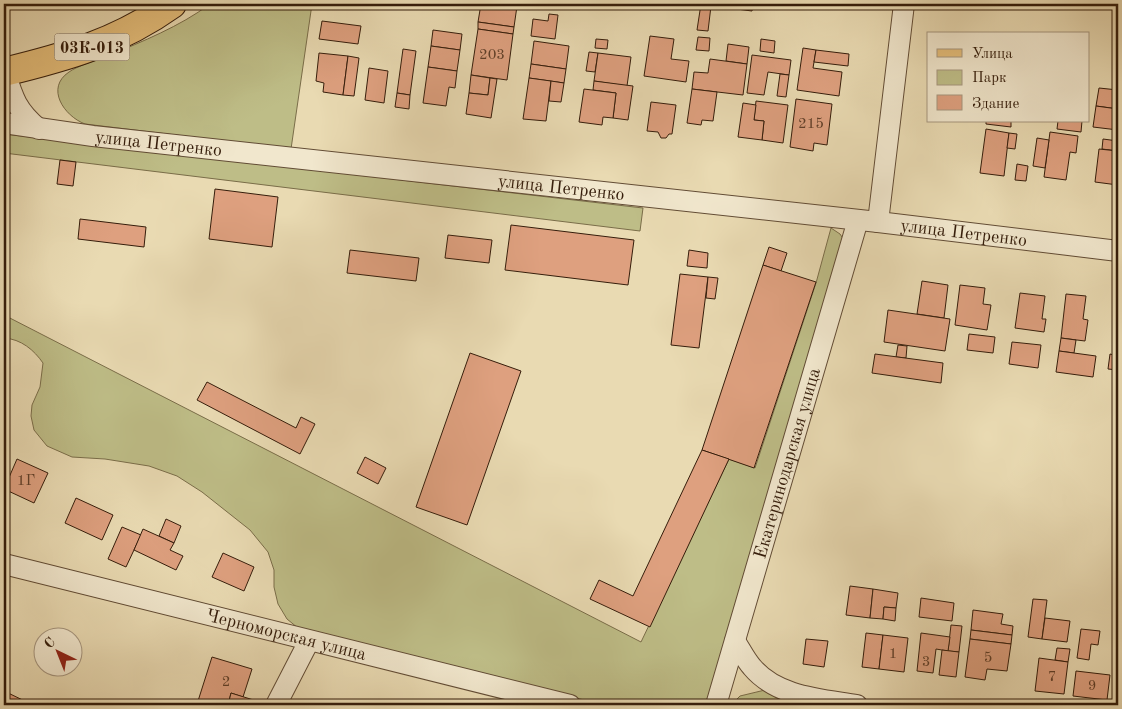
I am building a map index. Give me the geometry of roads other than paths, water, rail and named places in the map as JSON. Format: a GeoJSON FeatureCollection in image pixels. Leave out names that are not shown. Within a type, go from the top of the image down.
{"type":"FeatureCollection","features":[{"type":"Feature","properties":{"kind":"main road","name":"03К-013"},"geometry":{"type":"LineString","coordinates":[[4,72],[71,55],[101,44],[129,31],[172,4]]}},
{"type":"Feature","properties":{"kind":"street"},"geometry":{"type":"LineString","coordinates":[[878,222],[904,4]]}},
{"type":"Feature","properties":{"kind":"street"},"geometry":{"type":"LineString","coordinates":[[4,72],[13,99],[19,110],[39,129]]}},
{"type":"Feature","properties":{"kind":"street","name":"улица Петренко"},"geometry":{"type":"LineString","coordinates":[[4,123],[102,138],[878,222],[1118,251]]}},
{"type":"Feature","properties":{"kind":"street","name":"Екатеринодарская улица"},"geometry":{"type":"LineString","coordinates":[[716,705],[858,220]]}},
{"type":"Feature","properties":{"kind":"street","name":"Черноморская улица"},"geometry":{"type":"LineString","coordinates":[[4,564],[570,705]]}},
{"type":"Feature","properties":{"kind":"street"},"geometry":{"type":"LineString","coordinates":[[276,705],[309,641]]}},
{"type":"Feature","properties":{"kind":"street"},"geometry":{"type":"LineString","coordinates":[[735,641],[753,668],[772,684],[801,696],[857,705]]}}]}
